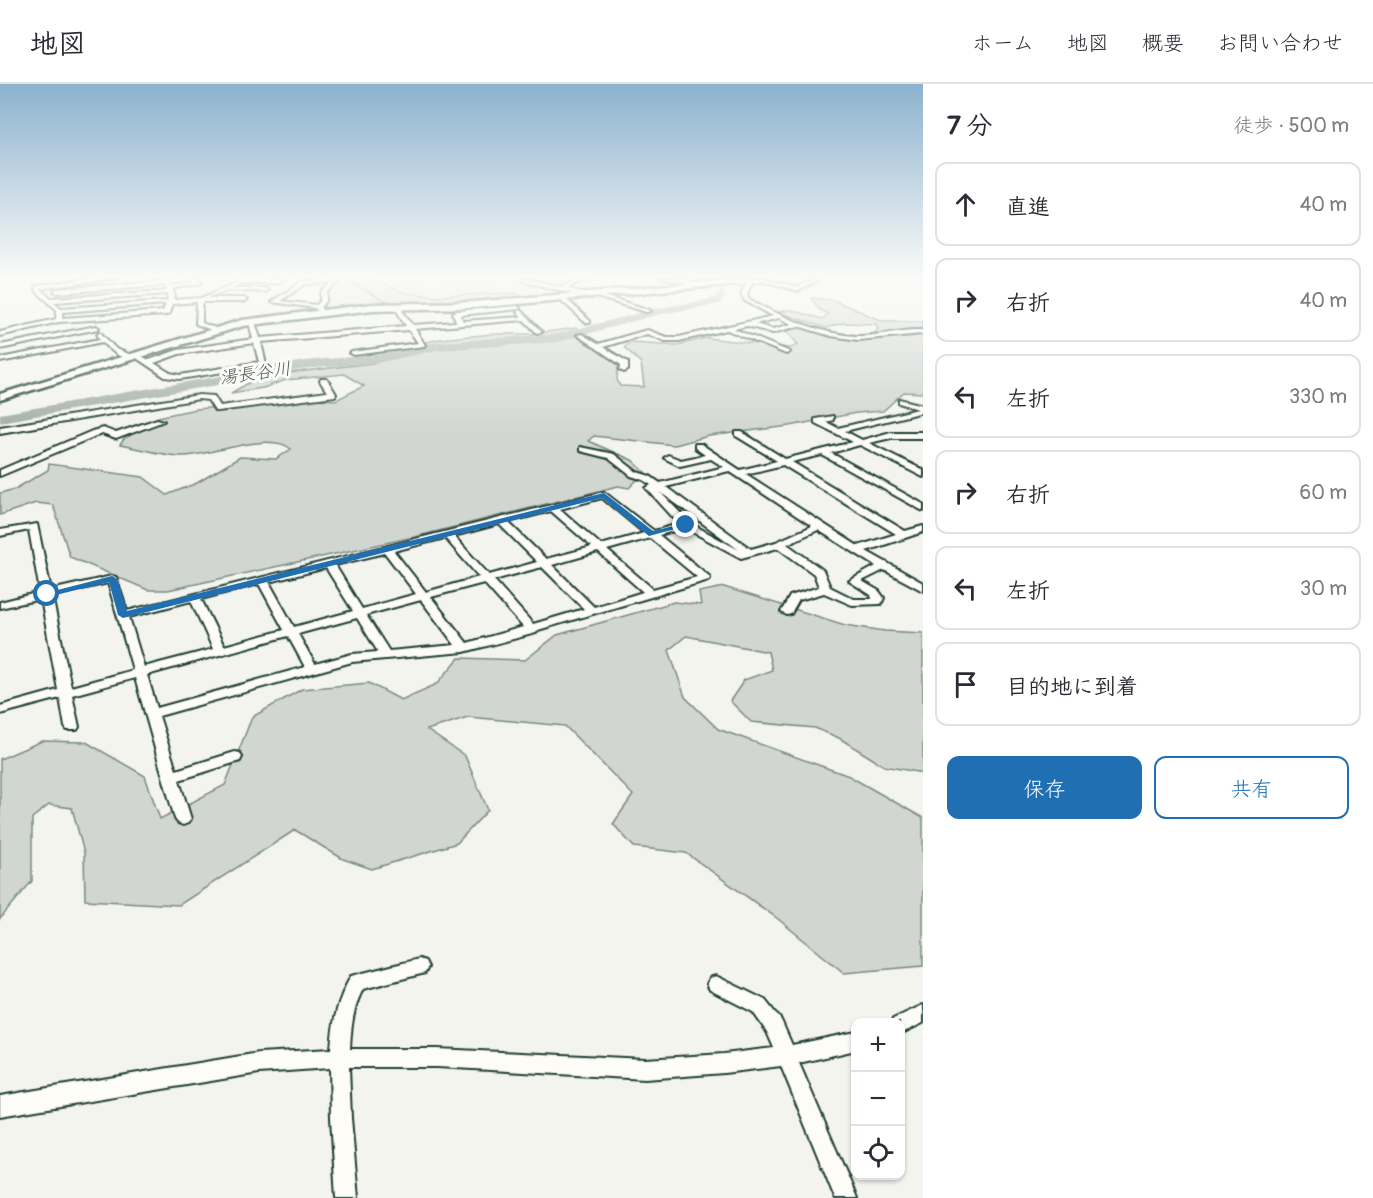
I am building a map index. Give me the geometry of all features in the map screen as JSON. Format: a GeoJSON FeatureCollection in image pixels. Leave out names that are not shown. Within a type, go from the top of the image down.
{"type":"FeatureCollection","features":[{"type":"Feature","properties":{"kind":"street"},"geometry":{"type":"LineString","coordinates":[[0,334],[17,330]]}},
{"type":"Feature","properties":{"kind":"street"},"geometry":{"type":"LineString","coordinates":[[0,347],[86,330]]}},
{"type":"Feature","properties":{"kind":"street"},"geometry":{"type":"LineString","coordinates":[[97,330],[114,350],[149,362],[168,375],[180,377],[263,363],[255,330]]}},
{"type":"Feature","properties":{"kind":"street"},"geometry":{"type":"LineString","coordinates":[[0,397],[216,330]]}},
{"type":"Feature","properties":{"kind":"street"},"geometry":{"type":"LineString","coordinates":[[149,362],[178,352],[258,339],[373,330]]}},
{"type":"Feature","properties":{"kind":"street"},"geometry":{"type":"LineString","coordinates":[[354,353],[422,345],[413,330]]}},
{"type":"Feature","properties":{"kind":"street"},"geometry":{"type":"LineString","coordinates":[[597,346],[647,332],[673,340],[718,330]]}},
{"type":"Feature","properties":{"kind":"street"},"geometry":{"type":"LineString","coordinates":[[732,330],[786,352]]}},
{"type":"Feature","properties":{"kind":"street"},"geometry":{"type":"LineString","coordinates":[[763,330],[768,332],[785,330]]}},
{"type":"Feature","properties":{"kind":"street"},"geometry":{"type":"LineString","coordinates":[[821,330],[840,336],[866,338],[895,332],[923,332]]}},
{"type":"Feature","properties":{"kind":"street"},"geometry":{"type":"LineString","coordinates":[[840,336],[849,330]]}},
{"type":"Feature","properties":{"kind":"street"},"geometry":{"type":"LineString","coordinates":[[580,335],[625,364],[624,370]]}},
{"type":"Feature","properties":{"kind":"street"},"geometry":{"type":"LineString","coordinates":[[0,360],[22,359],[104,339]]}},
{"type":"Feature","properties":{"kind":"street"},"geometry":{"type":"LineString","coordinates":[[0,430],[198,397],[212,398],[218,409],[332,394],[324,381]]}},
{"type":"Feature","properties":{"kind":"street"},"geometry":{"type":"LineString","coordinates":[[289,388],[295,399]]}},
{"type":"Feature","properties":{"kind":"street"},"geometry":{"type":"LineString","coordinates":[[902,401],[923,409]]}},
{"type":"Feature","properties":{"kind":"street"},"geometry":{"type":"LineString","coordinates":[[839,430],[923,409]]}},
{"type":"Feature","properties":{"kind":"street"},"geometry":{"type":"LineString","coordinates":[[76,417],[85,437]]}},
{"type":"Feature","properties":{"kind":"street"},"geometry":{"type":"LineString","coordinates":[[830,418],[818,421],[923,474]]}},
{"type":"Feature","properties":{"kind":"street"},"geometry":{"type":"LineString","coordinates":[[0,473],[103,431],[116,436],[160,420]]}},
{"type":"Feature","properties":{"kind":"street"},"geometry":{"type":"LineString","coordinates":[[739,434],[904,535]]}},
{"type":"Feature","properties":{"kind":"street"},"geometry":{"type":"LineString","coordinates":[[819,526],[780,544],[741,555],[686,525],[651,488],[782,462],[891,435],[922,435]]}},
{"type":"Feature","properties":{"kind":"street"},"geometry":{"type":"LineString","coordinates":[[698,446],[857,550],[923,588]]}},
{"type":"Feature","properties":{"kind":"street"},"geometry":{"type":"LineString","coordinates":[[583,449],[611,456],[634,474],[647,478],[750,552]]}},
{"type":"Feature","properties":{"kind":"street"},"geometry":{"type":"LineString","coordinates":[[823,452],[923,508]]}},
{"type":"Feature","properties":{"kind":"street"},"geometry":{"type":"LineString","coordinates":[[668,458],[680,463],[712,456]]}},
{"type":"Feature","properties":{"kind":"street"},"geometry":{"type":"LineString","coordinates":[[123,615],[604,495],[705,578],[464,648],[352,658],[151,714]]}},
{"type":"Feature","properties":{"kind":"street"},"geometry":{"type":"LineString","coordinates":[[553,508],[652,594]]}},
{"type":"Feature","properties":{"kind":"street"},"geometry":{"type":"LineString","coordinates":[[501,520],[592,611]]}},
{"type":"Feature","properties":{"kind":"street"},"geometry":{"type":"LineString","coordinates":[[0,710],[686,525]]}},
{"type":"Feature","properties":{"kind":"street"},"geometry":{"type":"LineString","coordinates":[[0,533],[33,526],[72,727]]}},
{"type":"Feature","properties":{"kind":"street"},"geometry":{"type":"LineString","coordinates":[[857,550],[923,529]]}},
{"type":"Feature","properties":{"kind":"street"},"geometry":{"type":"LineString","coordinates":[[447,534],[532,630]]}},
{"type":"Feature","properties":{"kind":"street"},"geometry":{"type":"LineString","coordinates":[[780,544],[819,572],[825,589]]}},
{"type":"Feature","properties":{"kind":"street"},"geometry":{"type":"LineString","coordinates":[[387,549],[464,648]]}},
{"type":"Feature","properties":{"kind":"street"},"geometry":{"type":"LineString","coordinates":[[328,564],[386,655]]}},
{"type":"Feature","properties":{"kind":"street"},"geometry":{"type":"LineString","coordinates":[[787,612],[794,598],[825,589],[852,602],[877,602],[879,598],[875,593],[854,581],[884,566]]}},
{"type":"Feature","properties":{"kind":"street"},"geometry":{"type":"LineString","coordinates":[[0,605],[112,579],[183,819]]}},
{"type":"Feature","properties":{"kind":"street"},"geometry":{"type":"LineString","coordinates":[[262,580],[312,669]]}},
{"type":"Feature","properties":{"kind":"street"},"geometry":{"type":"LineString","coordinates":[[194,596],[220,651]]}},
{"type":"Feature","properties":{"kind":"street"},"geometry":{"type":"LineString","coordinates":[[170,777],[235,757]]}},
{"type":"Feature","properties":{"kind":"street"},"geometry":{"type":"LineString","coordinates":[[347,1198],[338,1058],[346,1000],[351,988],[357,982],[419,967]]}},
{"type":"Feature","properties":{"kind":"street"},"geometry":{"type":"LineString","coordinates":[[716,984],[759,1006],[767,1014],[846,1198]]}},
{"type":"Feature","properties":{"kind":"street"},"geometry":{"type":"LineString","coordinates":[[905,1023],[923,1014]]}},
{"type":"Feature","properties":{"kind":"street"},"geometry":{"type":"LineString","coordinates":[[0,1106],[259,1063],[338,1058],[437,1058],[645,1069],[689,1067],[785,1055],[851,1042]]}},
{"type":"Feature","properties":{"kind":"shaded area"},"geometry":{"type":"Polygon","coordinates":[[[579,330],[611,350],[618,366],[617,379],[620,386],[644,387],[641,363],[624,347],[631,342],[677,345],[707,338],[791,348],[798,344],[786,331],[792,330],[818,330],[850,340],[869,340],[877,330],[923,330],[923,393],[904,392],[883,411],[856,413],[790,426],[709,436],[674,445],[594,436],[588,441],[632,460],[645,472],[629,488],[618,486],[418,536],[168,590],[148,590],[70,557],[53,505],[36,503],[0,515],[0,493],[15,489],[48,470],[49,464],[143,477],[167,495],[197,483],[240,457],[276,459],[291,449],[282,444],[269,442],[178,456],[120,445],[124,439],[158,417],[196,409],[311,399],[336,400],[364,386],[344,374],[286,380],[263,388],[231,393],[252,381],[288,373],[373,363],[376,353],[440,339],[579,330]]]}},
{"type":"Feature","properties":{"kind":"shaded area"},"geometry":{"type":"Polygon","coordinates":[[[724,587],[845,625],[885,631],[923,633],[923,773],[884,766],[839,738],[815,728],[751,722],[730,701],[744,680],[772,670],[768,652],[686,636],[669,650],[685,697],[718,729],[849,776],[923,818],[923,966],[844,973],[778,919],[686,853],[634,847],[613,824],[633,795],[565,726],[468,717],[427,730],[465,756],[488,810],[457,843],[372,869],[343,859],[295,830],[179,905],[85,900],[84,853],[72,808],[49,805],[32,818],[32,881],[0,919],[0,759],[42,741],[86,742],[145,776],[160,819],[225,785],[252,717],[302,689],[369,683],[401,700],[437,684],[459,658],[525,660],[557,635],[674,602],[701,605],[699,592],[724,587]]]}},
{"type":"Feature","properties":{"kind":"waterway","name":"湯長谷川"},"geometry":{"type":"LineString","coordinates":[[0,418],[223,380],[241,374],[314,364],[377,359],[437,346],[557,338],[587,330]]}},
{"type":"Feature","properties":{"kind":"route"},"geometry":{"type":"LineString","coordinates":[[47,594],[112,579],[123,615],[604,495],[652,534],[686,525]]}}]}
